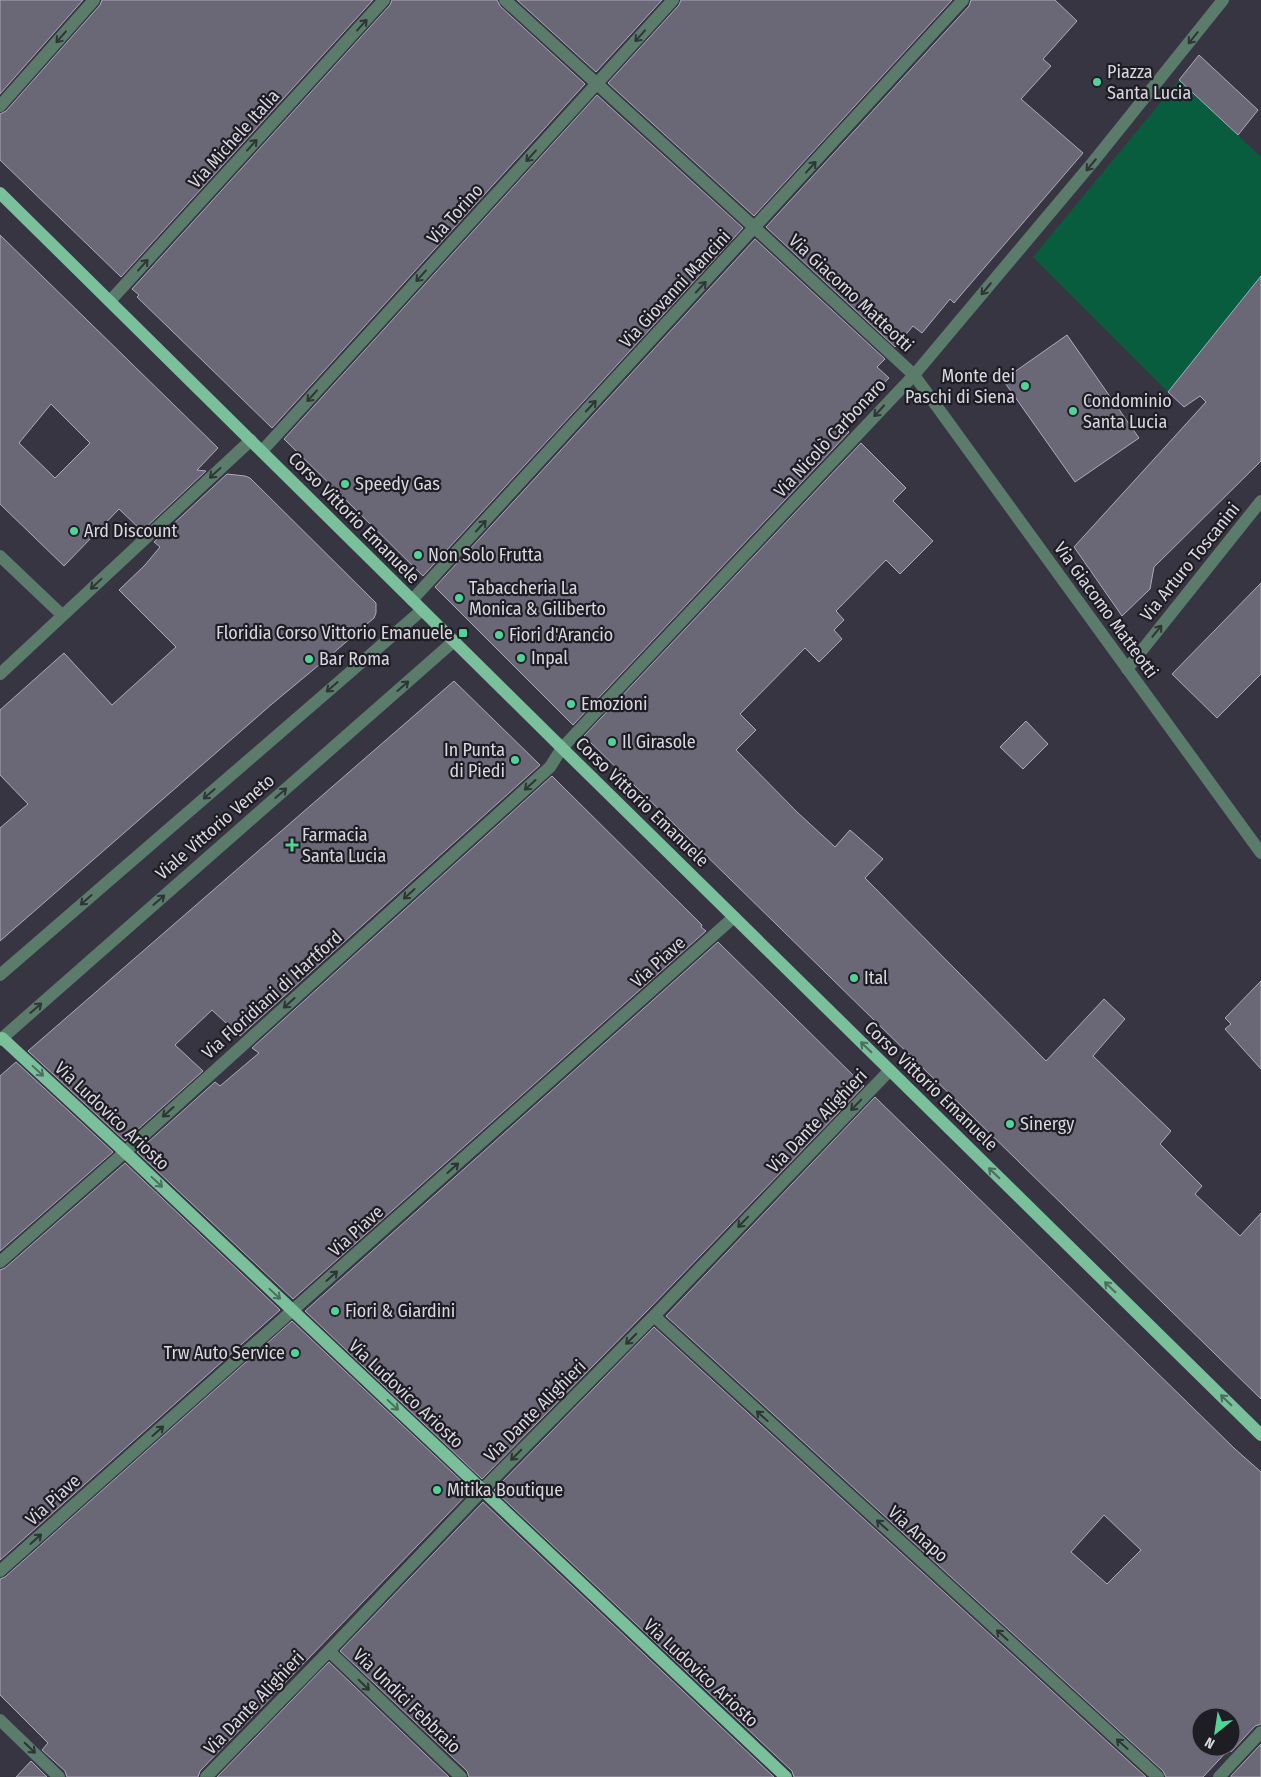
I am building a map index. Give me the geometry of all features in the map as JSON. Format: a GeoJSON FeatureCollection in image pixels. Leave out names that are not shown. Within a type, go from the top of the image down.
{"type":"FeatureCollection","features":[{"type":"Feature","properties":{"kind":"main road","name":"Corso Vittorio Emanuele"},"geometry":{"type":"LineString","coordinates":[[0,193],[1261,1435]]}},
{"type":"Feature","properties":{"kind":"main road","name":"Via Ludovico Ariosto"},"geometry":{"type":"LineString","coordinates":[[1,1039],[125,1152],[786,1777]]}},
{"type":"Feature","properties":{"kind":"street"},"geometry":{"type":"LineString","coordinates":[[0,106],[94,0]]}},
{"type":"Feature","properties":{"kind":"street","name":"Via Michele Italia"},"geometry":{"type":"LineString","coordinates":[[110,301],[384,0]]}},
{"type":"Feature","properties":{"kind":"street","name":"Via Giacomo Matteotti"},"geometry":{"type":"LineString","coordinates":[[505,0],[914,375],[1261,853]]}},
{"type":"Feature","properties":{"kind":"street","name":"Via Torino"},"geometry":{"type":"LineString","coordinates":[[262,450],[673,0]]}},
{"type":"Feature","properties":{"kind":"street","name":"Via Giovanni Mancini"},"geometry":{"type":"LineString","coordinates":[[412,600],[963,0]]}},
{"type":"Feature","properties":{"kind":"street","name":"Via Nicolò Carbonaro"},"geometry":{"type":"LineString","coordinates":[[562,748],[914,375],[1093,162],[1223,0]]}},
{"type":"Feature","properties":{"kind":"street"},"geometry":{"type":"LineString","coordinates":[[0,674],[251,440]]}},
{"type":"Feature","properties":{"kind":"street","name":"Via Arturo Toscanini"},"geometry":{"type":"LineString","coordinates":[[1127,669],[1261,501]]}},
{"type":"Feature","properties":{"kind":"street"},"geometry":{"type":"LineString","coordinates":[[0,556],[62,615]]}},
{"type":"Feature","properties":{"kind":"street","name":"Viale Vittorio Veneto"},"geometry":{"type":"LineString","coordinates":[[0,975],[422,610]]}},
{"type":"Feature","properties":{"kind":"street","name":"Viale Vittorio Veneto"},"geometry":{"type":"LineString","coordinates":[[1,1039],[454,641]]}},
{"type":"Feature","properties":{"kind":"street","name":"Via Floridiani di Hartford"},"geometry":{"type":"LineString","coordinates":[[0,1262],[125,1152],[550,767],[562,748]]}},
{"type":"Feature","properties":{"kind":"street","name":"Via Piave"},"geometry":{"type":"LineString","coordinates":[[0,1571],[734,917]]}},
{"type":"Feature","properties":{"kind":"street","name":"Via Dante Alighieri"},"geometry":{"type":"LineString","coordinates":[[206,1777],[890,1070]]}},
{"type":"Feature","properties":{"kind":"street","name":"Via Anapo"},"geometry":{"type":"LineString","coordinates":[[654,1316],[1158,1777]]}},
{"type":"Feature","properties":{"kind":"street","name":"Via Undici Febbraio"},"geometry":{"type":"LineString","coordinates":[[329,1651],[461,1777]]}},
{"type":"Feature","properties":{"kind":"street"},"geometry":{"type":"LineString","coordinates":[[0,1720],[59,1777]]}},
{"type":"Feature","properties":{"kind":"street"},"geometry":{"type":"LineString","coordinates":[[1219,1777],[1261,1732]]}},
{"type":"Feature","properties":{"kind":"green space"},"geometry":{"type":"Polygon","coordinates":[[[1179,80],[1261,157],[1261,276],[1168,392],[1033,257],[1179,80]]]}},
{"type":"Feature","properties":{"kind":"building"},"geometry":{"type":"Polygon","coordinates":[[[0,0],[83,0],[0,94],[0,0]]]}},
{"type":"Feature","properties":{"kind":"building"},"geometry":{"type":"Polygon","coordinates":[[[102,0],[373,0],[121,277],[0,160],[0,114],[6,111],[100,5],[102,0]]]}},
{"type":"Feature","properties":{"kind":"building"},"geometry":{"type":"Polygon","coordinates":[[[392,0],[497,0],[500,6],[585,84],[272,428],[137,297],[139,295],[132,289],[390,5],[392,0]]]}},
{"type":"Feature","properties":{"kind":"building"},"geometry":{"type":"Polygon","coordinates":[[[517,0],[662,0],[596,72],[517,0]]]}},
{"type":"Feature","properties":{"kind":"building"},"geometry":{"type":"Polygon","coordinates":[[[681,0],[952,0],[754,216],[608,83],[679,5],[681,0]]]}},
{"type":"Feature","properties":{"kind":"building"},"geometry":{"type":"Polygon","coordinates":[[[971,0],[1055,0],[1077,21],[1043,59],[1051,66],[1021,99],[1083,153],[954,303],[950,299],[922,333],[913,326],[895,347],[766,227],[969,6],[971,0]]]}},
{"type":"Feature","properties":{"kind":"building"},"geometry":{"type":"Polygon","coordinates":[[[1199,55],[1258,110],[1238,135],[1179,80],[1199,55]]]}},
{"type":"Feature","properties":{"kind":"building"},"geometry":{"type":"Polygon","coordinates":[[[597,95],[743,228],[423,576],[284,439],[597,95]]]}},
{"type":"Feature","properties":{"kind":"building"},"geometry":{"type":"Polygon","coordinates":[[[0,235],[218,448],[197,470],[206,471],[142,531],[119,509],[64,566],[0,504],[0,235]],[[51,404],[19,443],[55,478],[90,443],[51,404]]]}},
{"type":"Feature","properties":{"kind":"building"},"geometry":{"type":"Polygon","coordinates":[[[755,239],[885,359],[877,367],[889,378],[843,426],[849,432],[573,725],[435,587],[755,239]]]}},
{"type":"Feature","properties":{"kind":"building"},"geometry":{"type":"Polygon","coordinates":[[[1261,276],[1261,461],[1154,567],[1150,589],[1122,616],[1074,547],[1206,402],[1200,396],[1184,407],[1168,392],[1261,276]]]}},
{"type":"Feature","properties":{"kind":"building","name":"Condominio Santa Lucia"},"geometry":{"type":"Polygon","coordinates":[[[1067,335],[1139,438],[1075,482],[1003,380],[1067,335]]]}},
{"type":"Feature","properties":{"kind":"building"},"geometry":{"type":"Polygon","coordinates":[[[861,443],[906,488],[893,501],[933,541],[900,574],[886,560],[836,611],[844,620],[834,630],[842,639],[819,662],[805,648],[740,714],[756,730],[736,750],[797,812],[835,847],[850,830],[883,859],[865,878],[1046,1061],[1104,999],[1125,1019],[1093,1056],[1171,1131],[1160,1144],[1202,1186],[1195,1194],[1240,1236],[1261,1213],[1261,1399],[584,736],[861,443]]]}},
{"type":"Feature","properties":{"kind":"building"},"geometry":{"type":"Polygon","coordinates":[[[227,474],[250,478],[376,603],[374,618],[272,704],[0,941],[0,828],[28,804],[0,775],[0,710],[64,653],[112,705],[176,647],[119,590],[145,565],[160,547],[154,542],[227,474]]]}},
{"type":"Feature","properties":{"kind":"building"},"geometry":{"type":"Polygon","coordinates":[[[1261,583],[1261,674],[1217,718],[1172,674],[1261,583]]]}},
{"type":"Feature","properties":{"kind":"building"},"geometry":{"type":"Polygon","coordinates":[[[454,681],[540,765],[240,1036],[212,1010],[175,1045],[203,1071],[125,1141],[28,1051],[454,681]]]}},
{"type":"Feature","properties":{"kind":"building"},"geometry":{"type":"Polygon","coordinates":[[[1026,721],[1048,744],[1023,769],[1000,747],[1026,721]]]}},
{"type":"Feature","properties":{"kind":"building"},"geometry":{"type":"Polygon","coordinates":[[[552,776],[706,931],[293,1299],[137,1152],[215,1082],[220,1086],[259,1053],[252,1048],[552,776]]]}},
{"type":"Feature","properties":{"kind":"building"},"geometry":{"type":"Polygon","coordinates":[[[718,942],[864,1086],[482,1479],[305,1311],[718,942]]]}},
{"type":"Feature","properties":{"kind":"building"},"geometry":{"type":"Polygon","coordinates":[[[1261,981],[1261,1069],[1225,1029],[1231,1024],[1225,1018],[1261,981]]]}},
{"type":"Feature","properties":{"kind":"building"},"geometry":{"type":"Polygon","coordinates":[[[16,1062],[113,1152],[0,1251],[0,1076],[16,1062]]]}},
{"type":"Feature","properties":{"kind":"building"},"geometry":{"type":"Polygon","coordinates":[[[875,1097],[1235,1449],[1261,1472],[1261,1724],[1255,1726],[1241,1741],[1241,1707],[1191,1707],[1191,1757],[1222,1757],[1203,1777],[1166,1777],[1163,1771],[666,1316],[875,1097]],[[1104,1515],[1071,1552],[1107,1584],[1141,1550],[1104,1515]]]}},
{"type":"Feature","properties":{"kind":"building"},"geometry":{"type":"Polygon","coordinates":[[[125,1163],[280,1310],[0,1560],[0,1270],[5,1268],[125,1163]]]}},
{"type":"Feature","properties":{"kind":"building"},"geometry":{"type":"Polygon","coordinates":[[[292,1321],[471,1490],[200,1771],[198,1777],[67,1777],[65,1771],[42,1750],[48,1743],[0,1695],[0,1579],[5,1577],[292,1321]]]}},
{"type":"Feature","properties":{"kind":"building"},"geometry":{"type":"Polygon","coordinates":[[[654,1327],[1146,1777],[794,1777],[792,1771],[494,1490],[654,1327]]]}},
{"type":"Feature","properties":{"kind":"building"},"geometry":{"type":"Polygon","coordinates":[[[483,1502],[774,1777],[469,1777],[467,1771],[340,1651],[483,1502]]]}},
{"type":"Feature","properties":{"kind":"building"},"geometry":{"type":"Polygon","coordinates":[[[329,1662],[449,1777],[217,1777],[329,1662]]]}},
{"type":"Feature","properties":{"kind":"building"},"geometry":{"type":"Polygon","coordinates":[[[1261,1744],[1261,1777],[1231,1777],[1231,1776],[1261,1744]]]}},
{"type":"Feature","properties":{"kind":"building"},"geometry":{"type":"Polygon","coordinates":[[[31,1761],[47,1777],[16,1777],[31,1761]]]}},
{"type":"Feature","properties":{"kind":"place","name":"Piazza Santa Lucia"},"geometry":{"type":"Point","coordinates":[1097,82]}},
{"type":"Feature","properties":{"kind":"place","name":"Monte dei Paschi di Siena"},"geometry":{"type":"Point","coordinates":[1025,386]}},
{"type":"Feature","properties":{"kind":"place","name":"Condominio Santa Lucia"},"geometry":{"type":"Point","coordinates":[1073,411]}},
{"type":"Feature","properties":{"kind":"place","name":"Speedy Gas"},"geometry":{"type":"Point","coordinates":[345,484]}},
{"type":"Feature","properties":{"kind":"place","name":"Ard Discount"},"geometry":{"type":"Point","coordinates":[74,531]}},
{"type":"Feature","properties":{"kind":"place","name":"Non Solo Frutta"},"geometry":{"type":"Point","coordinates":[418,555]}},
{"type":"Feature","properties":{"kind":"place","name":"Tabaccheria La Monica & Giliberto"},"geometry":{"type":"Point","coordinates":[459,598]}},
{"type":"Feature","properties":{"kind":"place","name":"Floridia Corso Vittorio Emanuele"},"geometry":{"type":"Point","coordinates":[463,633]}},
{"type":"Feature","properties":{"kind":"place","name":"Fiori d'Arancio"},"geometry":{"type":"Point","coordinates":[499,635]}},
{"type":"Feature","properties":{"kind":"place","name":"Inpal"},"geometry":{"type":"Point","coordinates":[521,658]}},
{"type":"Feature","properties":{"kind":"place","name":"Bar Roma"},"geometry":{"type":"Point","coordinates":[309,659]}},
{"type":"Feature","properties":{"kind":"place","name":"Emozioni"},"geometry":{"type":"Point","coordinates":[571,704]}},
{"type":"Feature","properties":{"kind":"place","name":"Il Girasole"},"geometry":{"type":"Point","coordinates":[612,742]}},
{"type":"Feature","properties":{"kind":"place","name":"In Punta di Piedi"},"geometry":{"type":"Point","coordinates":[515,760]}},
{"type":"Feature","properties":{"kind":"place","name":"Farmacia Santa Lucia"},"geometry":{"type":"Point","coordinates":[292,845]}},
{"type":"Feature","properties":{"kind":"place","name":"Ital"},"geometry":{"type":"Point","coordinates":[854,978]}},
{"type":"Feature","properties":{"kind":"place","name":"Sinergy"},"geometry":{"type":"Point","coordinates":[1010,1124]}},
{"type":"Feature","properties":{"kind":"place","name":"Fiori & Giardini"},"geometry":{"type":"Point","coordinates":[335,1311]}},
{"type":"Feature","properties":{"kind":"place","name":"Trw Auto Service"},"geometry":{"type":"Point","coordinates":[295,1353]}},
{"type":"Feature","properties":{"kind":"place","name":"Mitika Boutique"},"geometry":{"type":"Point","coordinates":[437,1490]}}]}
